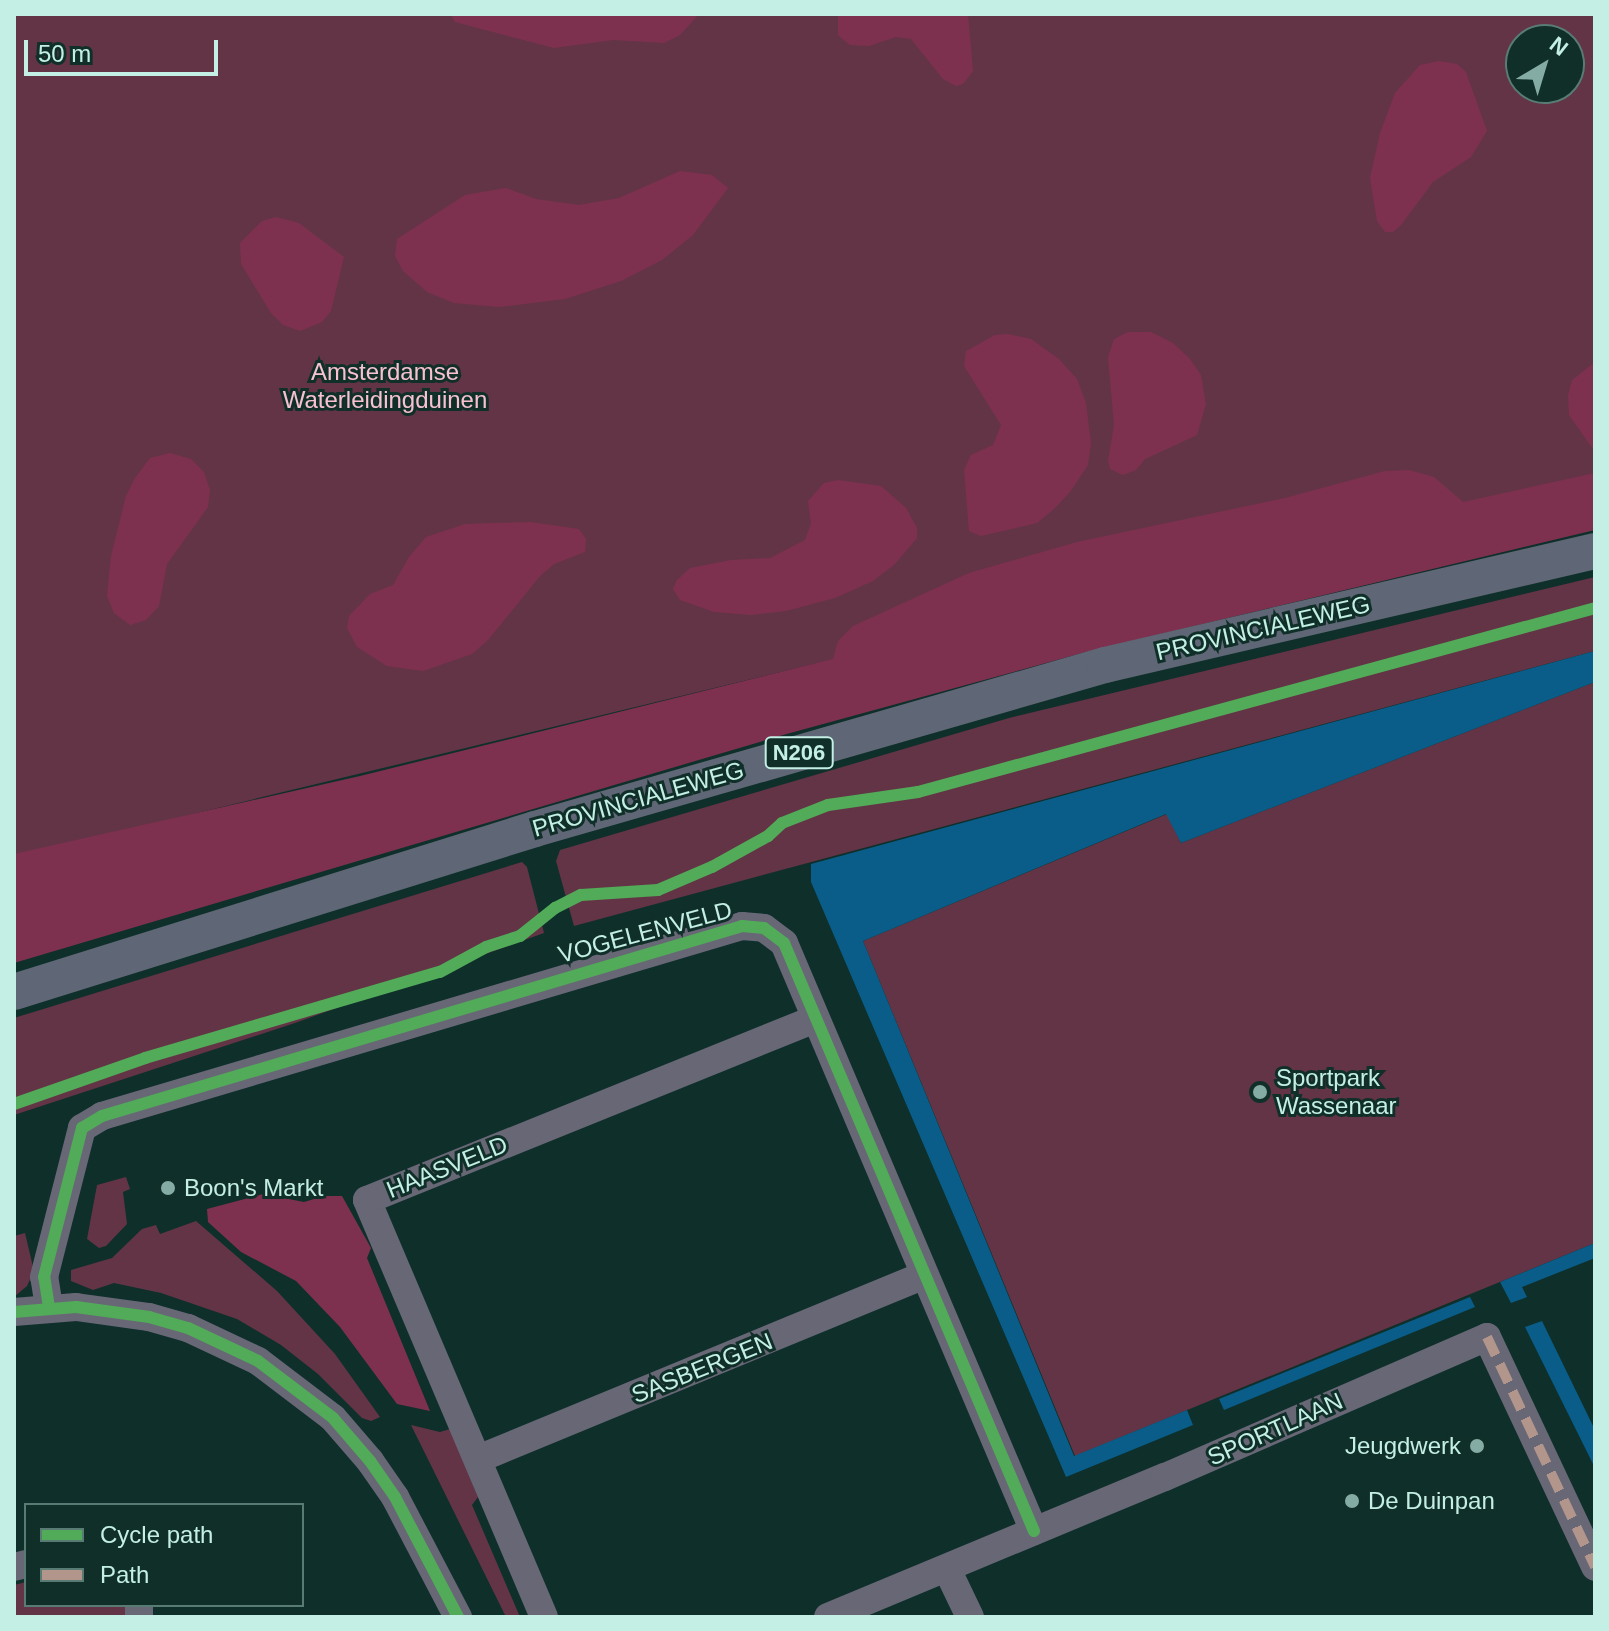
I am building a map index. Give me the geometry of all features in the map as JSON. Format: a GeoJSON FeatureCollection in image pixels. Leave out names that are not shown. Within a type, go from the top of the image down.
{"type":"FeatureCollection","features":[{"type":"Feature","properties":{"kind":"main road","name":"PROVINCIALEWEG"},"geometry":{"type":"LineString","coordinates":[[14,992],[535,829],[1105,665],[1595,551]]}},
{"type":"Feature","properties":{"kind":"street","name":"VOGELENVELD"},"geometry":{"type":"LineString","coordinates":[[49,1307],[44,1277],[82,1128],[102,1116],[742,926],[764,928],[784,943],[1034,1531]]}},
{"type":"Feature","properties":{"kind":"street","name":"HAASVELD"},"geometry":{"type":"LineString","coordinates":[[544,1617],[367,1200],[814,1019]]}},
{"type":"Feature","properties":{"kind":"street","name":"SASBERGEN"},"geometry":{"type":"LineString","coordinates":[[478,1459],[925,1275]]}},
{"type":"Feature","properties":{"kind":"street"},"geometry":{"type":"LineString","coordinates":[[14,1312],[49,1307],[149,1317],[188,1328],[258,1361],[333,1418],[370,1461],[395,1497],[458,1617]]}},
{"type":"Feature","properties":{"kind":"street","name":"SPORTLAAN"},"geometry":{"type":"LineString","coordinates":[[828,1617],[1487,1337],[1595,1567]]}},
{"type":"Feature","properties":{"kind":"street"},"geometry":{"type":"LineString","coordinates":[[947,1569],[970,1617]]}},
{"type":"Feature","properties":{"kind":"green space","name":"Amsterdamse Waterleidingduinen"},"geometry":{"type":"Polygon","coordinates":[[[14,14],[1595,14],[1595,486],[810,665],[14,857],[14,14]]]}},
{"type":"Feature","properties":{"kind":"green space"},"geometry":{"type":"Polygon","coordinates":[[[1595,577],[1595,651],[574,926],[556,861],[560,850],[1009,718],[1595,577]]]}},
{"type":"Feature","properties":{"kind":"green space","name":"Sportpark Wassenaar"},"geometry":{"type":"Polygon","coordinates":[[[1595,682],[1595,1243],[1075,1456],[863,941],[1167,814],[1181,843],[1595,682]]]}},
{"type":"Feature","properties":{"kind":"green space"},"geometry":{"type":"Polygon","coordinates":[[[522,862],[527,867],[544,933],[295,1023],[14,1115],[14,1018],[522,862]]]}},
{"type":"Feature","properties":{"kind":"green space"},"geometry":{"type":"Polygon","coordinates":[[[126,1177],[130,1189],[123,1192],[127,1224],[106,1246],[99,1248],[87,1239],[97,1185],[126,1177]]]}},
{"type":"Feature","properties":{"kind":"green space"},"geometry":{"type":"Polygon","coordinates":[[[196,1221],[277,1291],[335,1354],[380,1417],[371,1421],[362,1418],[318,1374],[281,1345],[237,1319],[161,1293],[114,1283],[93,1290],[71,1281],[71,1270],[112,1258],[142,1229],[156,1225],[160,1234],[196,1221]]]}},
{"type":"Feature","properties":{"kind":"green space"},"geometry":{"type":"Polygon","coordinates":[[[25,1233],[34,1271],[27,1286],[14,1297],[14,1236],[25,1233]]]}},
{"type":"Feature","properties":{"kind":"green space"},"geometry":{"type":"Polygon","coordinates":[[[411,1425],[440,1432],[450,1429],[478,1497],[472,1505],[520,1617],[506,1617],[411,1425]]]}},
{"type":"Feature","properties":{"kind":"green space"},"geometry":{"type":"Polygon","coordinates":[[[24,1582],[24,1607],[126,1607],[126,1615],[14,1617],[14,1585],[24,1582]]]}},
{"type":"Feature","properties":{"kind":"shaded area"},"geometry":{"type":"Polygon","coordinates":[[[450,14],[699,14],[680,35],[664,43],[613,40],[554,48],[455,22],[450,14]]]}},
{"type":"Feature","properties":{"kind":"shaded area"},"geometry":{"type":"Polygon","coordinates":[[[838,14],[968,14],[973,71],[963,84],[956,86],[943,79],[911,39],[896,37],[869,46],[850,45],[838,35],[838,14]]]}},
{"type":"Feature","properties":{"kind":"shaded area"},"geometry":{"type":"Polygon","coordinates":[[[1439,61],[1457,64],[1466,72],[1487,131],[1471,157],[1433,182],[1401,225],[1393,232],[1385,232],[1377,221],[1370,178],[1380,133],[1395,93],[1420,65],[1439,61]]]}},
{"type":"Feature","properties":{"kind":"shaded area"},"geometry":{"type":"Polygon","coordinates":[[[680,171],[712,175],[728,188],[693,235],[662,260],[621,281],[565,299],[499,307],[454,303],[427,292],[403,271],[395,256],[397,239],[465,195],[506,188],[536,199],[579,205],[619,198],[680,171]]]}},
{"type":"Feature","properties":{"kind":"shaded area"},"geometry":{"type":"Polygon","coordinates":[[[276,217],[299,223],[344,257],[331,311],[322,322],[300,331],[283,325],[271,313],[241,264],[240,243],[262,221],[276,217]]]}},
{"type":"Feature","properties":{"kind":"shaded area"},"geometry":{"type":"Polygon","coordinates":[[[1128,332],[1151,332],[1173,343],[1201,375],[1206,404],[1197,435],[1145,459],[1136,470],[1123,475],[1110,469],[1108,461],[1114,425],[1108,357],[1114,339],[1128,332]]]}},
{"type":"Feature","properties":{"kind":"shaded area"},"geometry":{"type":"Polygon","coordinates":[[[1008,334],[1031,339],[1059,359],[1077,379],[1086,403],[1091,443],[1088,465],[1054,509],[1037,523],[981,536],[969,531],[964,470],[971,455],[993,445],[1001,425],[964,366],[966,351],[995,335],[1008,334]]]}},
{"type":"Feature","properties":{"kind":"shaded area"},"geometry":{"type":"Polygon","coordinates":[[[1595,362],[1595,452],[1569,415],[1568,395],[1572,380],[1595,362]]]}},
{"type":"Feature","properties":{"kind":"shaded area"},"geometry":{"type":"Polygon","coordinates":[[[170,453],[191,459],[204,472],[210,490],[208,507],[167,564],[159,606],[146,620],[130,625],[114,613],[107,596],[111,556],[126,496],[135,478],[150,458],[170,453]]]}},
{"type":"Feature","properties":{"kind":"shaded area"},"geometry":{"type":"Polygon","coordinates":[[[1409,470],[1434,477],[1463,502],[1595,473],[1595,530],[1086,652],[783,735],[14,963],[14,854],[360,776],[833,659],[838,641],[853,626],[969,573],[1077,542],[1285,498],[1385,471],[1409,470]]]}},
{"type":"Feature","properties":{"kind":"shaded area"},"geometry":{"type":"Polygon","coordinates":[[[838,480],[881,486],[906,508],[917,528],[917,538],[895,564],[873,581],[835,598],[786,611],[751,615],[714,612],[680,600],[673,589],[677,580],[690,568],[731,560],[770,558],[805,540],[811,523],[808,501],[824,483],[838,480]]]}},
{"type":"Feature","properties":{"kind":"shaded area"},"geometry":{"type":"Polygon","coordinates":[[[530,522],[579,529],[586,539],[585,552],[554,564],[540,576],[488,640],[472,654],[423,671],[387,666],[357,647],[347,628],[349,616],[370,594],[393,585],[409,557],[426,537],[465,524],[530,522]]]}},
{"type":"Feature","properties":{"kind":"shaded area"},"geometry":{"type":"Polygon","coordinates":[[[263,1194],[304,1202],[324,1196],[342,1196],[371,1248],[367,1258],[430,1411],[397,1404],[340,1327],[296,1281],[241,1252],[208,1222],[207,1209],[263,1194]]]}},
{"type":"Feature","properties":{"kind":"water"},"geometry":{"type":"Polygon","coordinates":[[[1595,651],[1595,682],[1181,843],[1166,814],[863,941],[1074,1456],[1187,1410],[1193,1425],[1066,1477],[811,882],[811,864],[1595,651]]]}},
{"type":"Feature","properties":{"kind":"water"},"geometry":{"type":"Polygon","coordinates":[[[1595,1243],[1595,1258],[1522,1287],[1527,1297],[1511,1303],[1500,1282],[1595,1243]]]}},
{"type":"Feature","properties":{"kind":"water"},"geometry":{"type":"Polygon","coordinates":[[[1470,1297],[1475,1307],[1224,1410],[1219,1399],[1470,1297]]]}},
{"type":"Feature","properties":{"kind":"water"},"geometry":{"type":"Polygon","coordinates":[[[1542,1321],[1595,1430],[1595,1468],[1525,1327],[1542,1321]]]}},
{"type":"Feature","properties":{"kind":"marked path"},"geometry":{"type":"LineString","coordinates":[[1487,1337],[1595,1567]]}},
{"type":"Feature","properties":{"kind":"cycle path"},"geometry":{"type":"LineString","coordinates":[[14,1104],[145,1058],[440,972],[486,947],[520,936],[555,908],[581,895],[658,890],[712,867],[768,836],[782,823],[828,805],[918,792],[1595,608]]}},
{"type":"Feature","properties":{"kind":"cycle path"},"geometry":{"type":"LineString","coordinates":[[49,1307],[44,1277],[82,1128],[102,1116],[742,926],[764,928],[784,943],[1034,1531]]}},
{"type":"Feature","properties":{"kind":"cycle path"},"geometry":{"type":"LineString","coordinates":[[14,1312],[76,1307],[149,1317],[188,1328],[258,1361],[333,1418],[370,1461],[395,1497],[458,1617]]}},
{"type":"Feature","properties":{"kind":"place","name":"Sportpark Wassenaar"},"geometry":{"type":"Point","coordinates":[1260,1092]}},
{"type":"Feature","properties":{"kind":"place","name":"Boon's Markt"},"geometry":{"type":"Point","coordinates":[168,1188]}},
{"type":"Feature","properties":{"kind":"place","name":"Jeugdwerk"},"geometry":{"type":"Point","coordinates":[1477,1446]}},
{"type":"Feature","properties":{"kind":"place","name":"De Duinpan"},"geometry":{"type":"Point","coordinates":[1352,1501]}}]}
